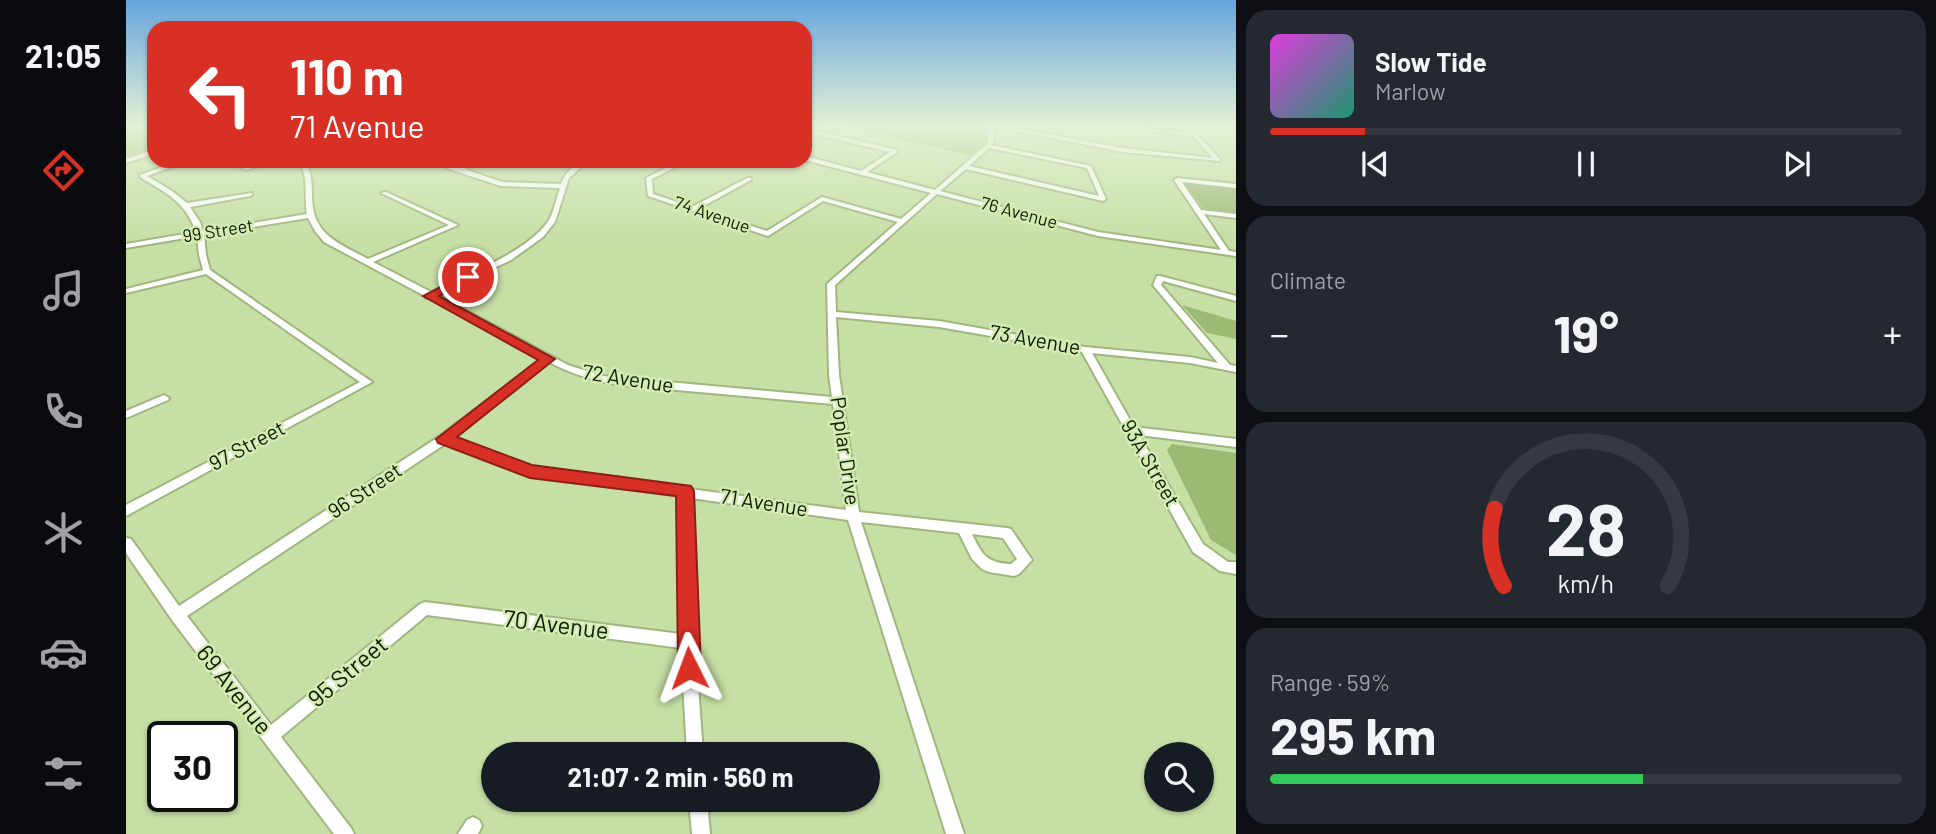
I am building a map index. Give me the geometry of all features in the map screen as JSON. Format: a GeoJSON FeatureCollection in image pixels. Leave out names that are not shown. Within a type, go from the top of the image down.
{"type":"FeatureCollection","features":[{"type":"Feature","properties":{"kind":"street","name":"76 Avenue"},"geometry":{"type":"LineString","coordinates":[[827,164],[1098,234],[1236,254]]}},
{"type":"Feature","properties":{"kind":"street"},"geometry":{"type":"LineString","coordinates":[[862,173],[876,164]]}},
{"type":"Feature","properties":{"kind":"street","name":"Poplar Drive"},"geometry":{"type":"LineString","coordinates":[[955,834],[853,516],[834,376],[831,285],[969,164]]}},
{"type":"Feature","properties":{"kind":"street"},"geometry":{"type":"LineString","coordinates":[[966,167],[1103,199],[1089,167],[1074,164]]}},
{"type":"Feature","properties":{"kind":"street"},"geometry":{"type":"LineString","coordinates":[[126,291],[207,271],[200,254],[200,234],[188,205],[142,176],[165,168]]}},
{"type":"Feature","properties":{"kind":"street"},"geometry":{"type":"LineString","coordinates":[[306,168],[309,216]]}},
{"type":"Feature","properties":{"kind":"street"},"geometry":{"type":"LineString","coordinates":[[452,168],[501,184],[563,186]]}},
{"type":"Feature","properties":{"kind":"street"},"geometry":{"type":"LineString","coordinates":[[457,170],[463,168]]}},
{"type":"Feature","properties":{"kind":"street"},"geometry":{"type":"LineString","coordinates":[[429,296],[508,258],[540,235],[552,222],[566,177],[577,168]]}},
{"type":"Feature","properties":{"kind":"street","name":"74 Avenue"},"geometry":{"type":"LineString","coordinates":[[670,168],[649,178],[650,195],[768,234],[822,198],[902,221]]}},
{"type":"Feature","properties":{"kind":"street"},"geometry":{"type":"LineString","coordinates":[[693,209],[749,179]]}},
{"type":"Feature","properties":{"kind":"street"},"geometry":{"type":"LineString","coordinates":[[1227,253],[1177,180],[1236,186]]}},
{"type":"Feature","properties":{"kind":"street"},"geometry":{"type":"LineString","coordinates":[[366,262],[455,225],[384,193]]}},
{"type":"Feature","properties":{"kind":"street"},"geometry":{"type":"LineString","coordinates":[[188,205],[250,194]]}},
{"type":"Feature","properties":{"kind":"street"},"geometry":{"type":"LineString","coordinates":[[1200,212],[1236,216]]}},
{"type":"Feature","properties":{"kind":"street","name":"99 Street"},"geometry":{"type":"LineString","coordinates":[[126,246],[309,216]]}},
{"type":"Feature","properties":{"kind":"street","name":"72 Avenue"},"geometry":{"type":"LineString","coordinates":[[309,216],[315,230],[321,235],[366,262],[548,359],[583,374],[620,382],[838,401]]}},
{"type":"Feature","properties":{"kind":"street","name":"97 Street"},"geometry":{"type":"LineString","coordinates":[[126,511],[368,382],[207,271]]}},
{"type":"Feature","properties":{"kind":"street"},"geometry":{"type":"LineString","coordinates":[[1231,368],[1157,285],[1160,278],[1236,299]]}},
{"type":"Feature","properties":{"kind":"street","name":"73 Avenue"},"geometry":{"type":"LineString","coordinates":[[833,314],[939,324],[1085,349],[1231,368]]}},
{"type":"Feature","properties":{"kind":"street","name":"93A Street"},"geometry":{"type":"LineString","coordinates":[[1085,349],[1198,548],[1231,568]]}},
{"type":"Feature","properties":{"kind":"street","name":"96 Street"},"geometry":{"type":"LineString","coordinates":[[177,615],[444,439],[548,359]]}},
{"type":"Feature","properties":{"kind":"street"},"geometry":{"type":"LineString","coordinates":[[126,415],[164,397]]}},
{"type":"Feature","properties":{"kind":"street"},"geometry":{"type":"LineString","coordinates":[[1131,430],[1236,443]]}},
{"type":"Feature","properties":{"kind":"street","name":"71 Avenue"},"geometry":{"type":"LineString","coordinates":[[444,439],[530,471],[853,516],[1007,533],[1025,560],[1014,570],[995,570],[978,561],[964,530]]}},
{"type":"Feature","properties":{"kind":"street"},"geometry":{"type":"LineString","coordinates":[[685,491],[688,642],[694,742]]}},
{"type":"Feature","properties":{"kind":"street","name":"69 Avenue"},"geometry":{"type":"LineString","coordinates":[[126,543],[177,615],[345,834]]}},
{"type":"Feature","properties":{"kind":"street","name":"70 Avenue"},"geometry":{"type":"LineString","coordinates":[[425,608],[688,642]]}},
{"type":"Feature","properties":{"kind":"street","name":"95 Street"},"geometry":{"type":"LineString","coordinates":[[270,736],[425,608]]}},
{"type":"Feature","properties":{"kind":"street"},"geometry":{"type":"LineString","coordinates":[[699,812],[701,834]]}},
{"type":"Feature","properties":{"kind":"green space"},"geometry":{"type":"Polygon","coordinates":[[[1184,182],[1236,187],[1236,213],[1204,210],[1184,182]]]}},
{"type":"Feature","properties":{"kind":"green space"},"geometry":{"type":"Polygon","coordinates":[[[1182,305],[1236,321],[1236,339],[1207,333],[1182,305]]]}},
{"type":"Feature","properties":{"kind":"green space"},"geometry":{"type":"Polygon","coordinates":[[[1172,444],[1236,453],[1236,555],[1211,540],[1167,450],[1172,444]]]}},
{"type":"Feature","properties":{"kind":"route"},"geometry":{"type":"LineString","coordinates":[[468,277],[429,296],[548,359],[444,439],[530,471],[685,491],[689,668]]}}]}
